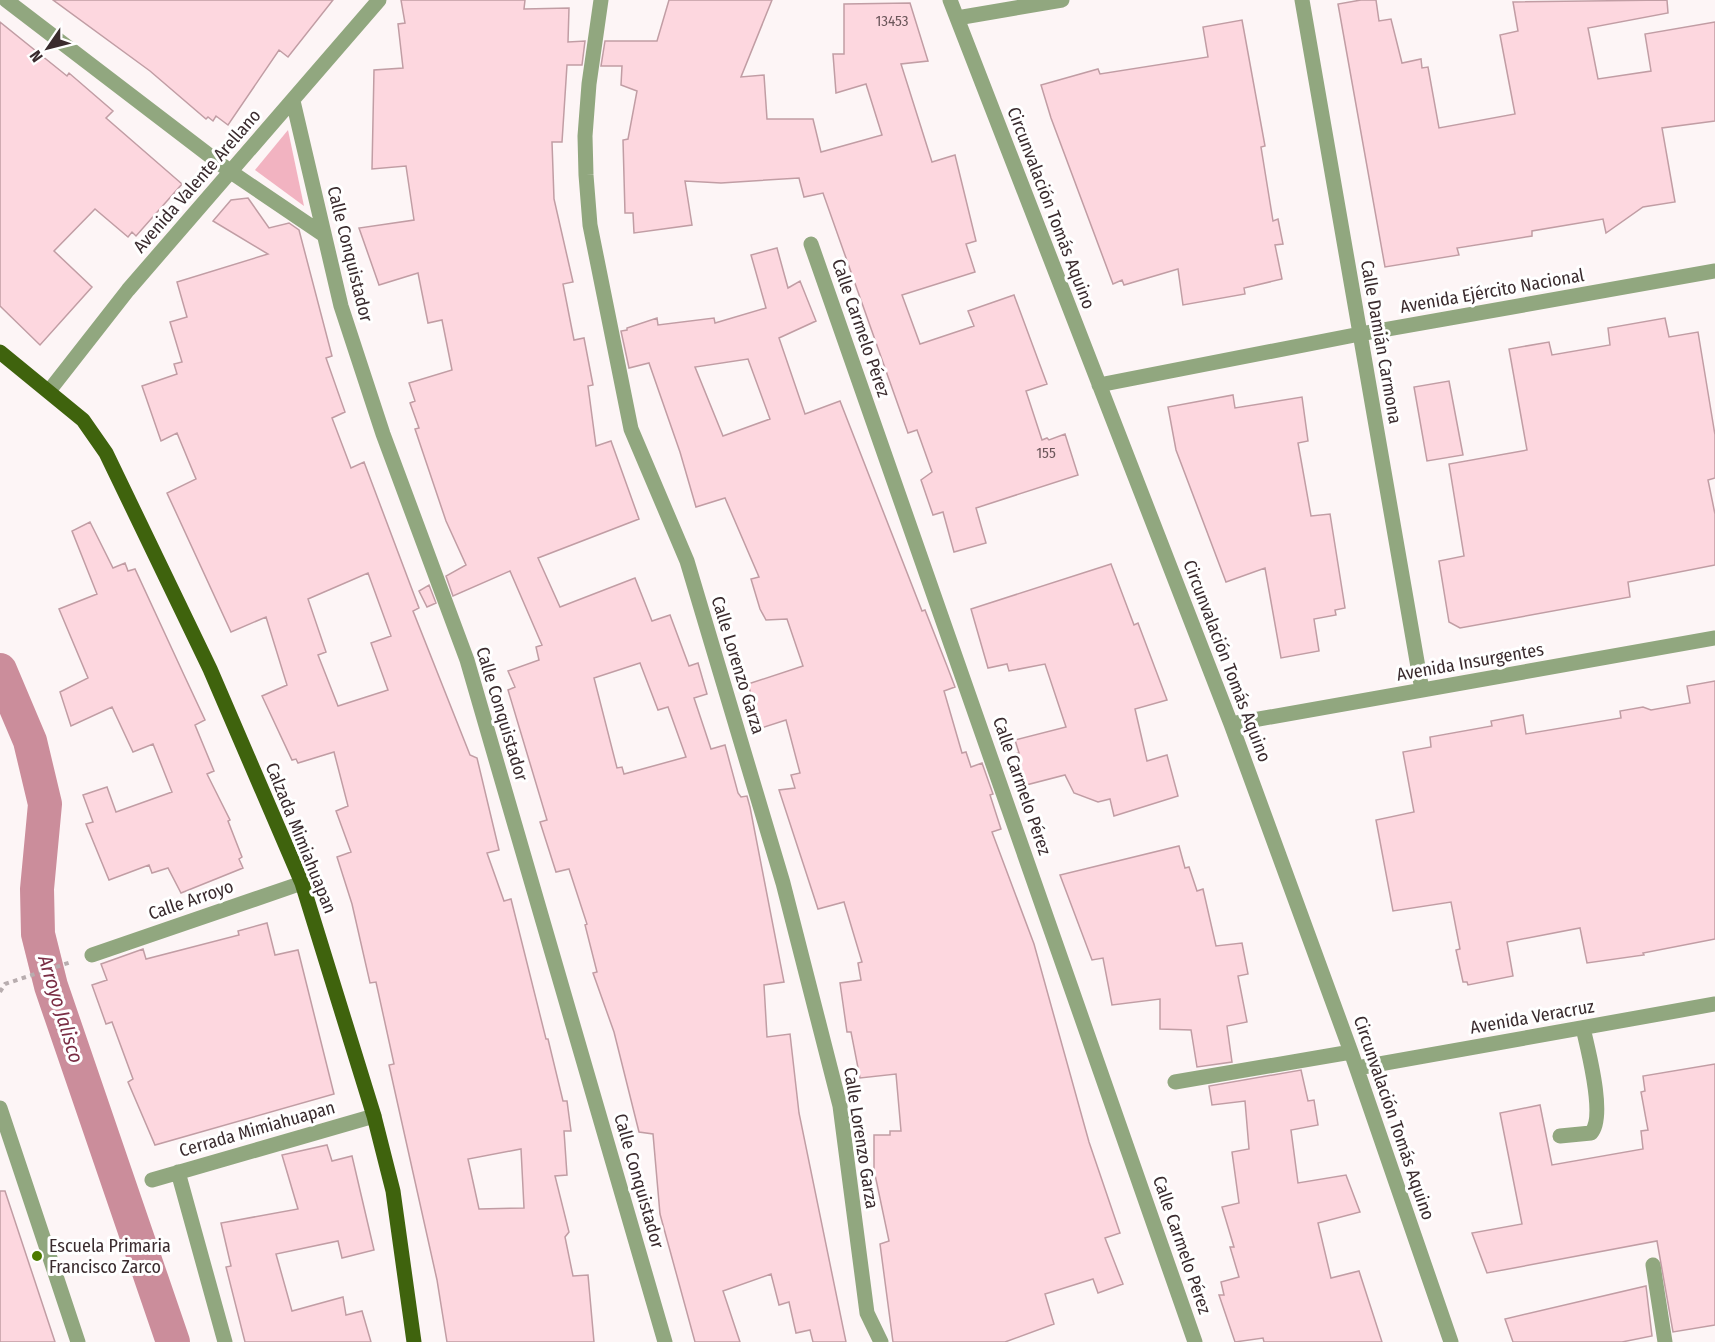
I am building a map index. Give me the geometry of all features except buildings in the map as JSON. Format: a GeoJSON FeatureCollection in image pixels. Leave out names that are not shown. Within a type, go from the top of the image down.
{"type":"FeatureCollection","features":[{"type":"Feature","properties":{"kind":"main road","name":"Calzada Mimiahuapan"},"geometry":{"type":"LineString","coordinates":[[0,352],[83,420],[106,453],[210,669],[302,883],[374,1116],[393,1191],[414,1342]]}},
{"type":"Feature","properties":{"kind":"street"},"geometry":{"type":"LineString","coordinates":[[6,0],[231,172],[324,235]]}},
{"type":"Feature","properties":{"kind":"street","name":"Avenida Valente Arellano"},"geometry":{"type":"LineString","coordinates":[[49,391],[128,290],[380,0]]}},
{"type":"Feature","properties":{"kind":"street","name":"Calle Lorenzo Garza"},"geometry":{"type":"LineString","coordinates":[[601,0],[589,84],[585,136],[586,175],[590,225],[631,429],[687,561],[783,884],[840,1106],[867,1313],[881,1342]]}},
{"type":"Feature","properties":{"kind":"street","name":"Circunvalación Tomás Aquino"},"geometry":{"type":"LineString","coordinates":[[950,0],[1231,724],[1357,1068],[1451,1342]]}},
{"type":"Feature","properties":{"kind":"street"},"geometry":{"type":"LineString","coordinates":[[957,18],[1062,0]]}},
{"type":"Feature","properties":{"kind":"street","name":"Calle Damián Carmona"},"geometry":{"type":"LineString","coordinates":[[1302,0],[1422,690]]}},
{"type":"Feature","properties":{"kind":"street","name":"Calle Conquistador"},"geometry":{"type":"LineString","coordinates":[[293,101],[341,306],[383,434],[467,660],[665,1342]]}},
{"type":"Feature","properties":{"kind":"street","name":"Calle Carmelo Pérez"},"geometry":{"type":"LineString","coordinates":[[811,244],[1195,1342]]}},
{"type":"Feature","properties":{"kind":"street","name":"Avenida Ejército Nacional"},"geometry":{"type":"LineString","coordinates":[[1099,385],[1360,334],[1715,271]]}},
{"type":"Feature","properties":{"kind":"street","name":"Avenida Insurgentes"},"geometry":{"type":"LineString","coordinates":[[1231,724],[1715,638]]}},
{"type":"Feature","properties":{"kind":"street","name":"Calle Arroyo"},"geometry":{"type":"LineString","coordinates":[[92,955],[302,883]]}},
{"type":"Feature","properties":{"kind":"street","name":"Avenida Veracruz"},"geometry":{"type":"LineString","coordinates":[[1357,1068],[1715,1004]]}},
{"type":"Feature","properties":{"kind":"street"},"geometry":{"type":"LineString","coordinates":[[1560,1136],[1591,1133],[1597,1125],[1593,1078],[1583,1028]]}},
{"type":"Feature","properties":{"kind":"street"},"geometry":{"type":"LineString","coordinates":[[1175,1082],[1351,1052]]}},
{"type":"Feature","properties":{"kind":"street"},"geometry":{"type":"LineString","coordinates":[[0,1108],[78,1342]]}},
{"type":"Feature","properties":{"kind":"street","name":"Cerrada Mimiahuapan"},"geometry":{"type":"LineString","coordinates":[[152,1180],[374,1116]]}},
{"type":"Feature","properties":{"kind":"street"},"geometry":{"type":"LineString","coordinates":[[178,1172],[225,1342]]}},
{"type":"Feature","properties":{"kind":"street"},"geometry":{"type":"LineString","coordinates":[[1653,1264],[1665,1342]]}},
{"type":"Feature","properties":{"kind":"path"},"geometry":{"type":"LineString","coordinates":[[0,992],[5,984],[67,963]]}},
{"type":"Feature","properties":{"kind":"shaded area"},"geometry":{"type":"Polygon","coordinates":[[[288,130],[304,206],[255,170],[288,130]]]}},
{"type":"Feature","properties":{"kind":"waterway","name":"Arroyo Jalisco"},"geometry":{"type":"LineString","coordinates":[[0,670],[30,741],[45,804],[37,889],[38,934],[51,986],[173,1342]]}},
{"type":"Feature","properties":{"kind":"place","name":"Escuela Primaria Francisco Zarco"},"geometry":{"type":"Point","coordinates":[37,1256]}}]}
